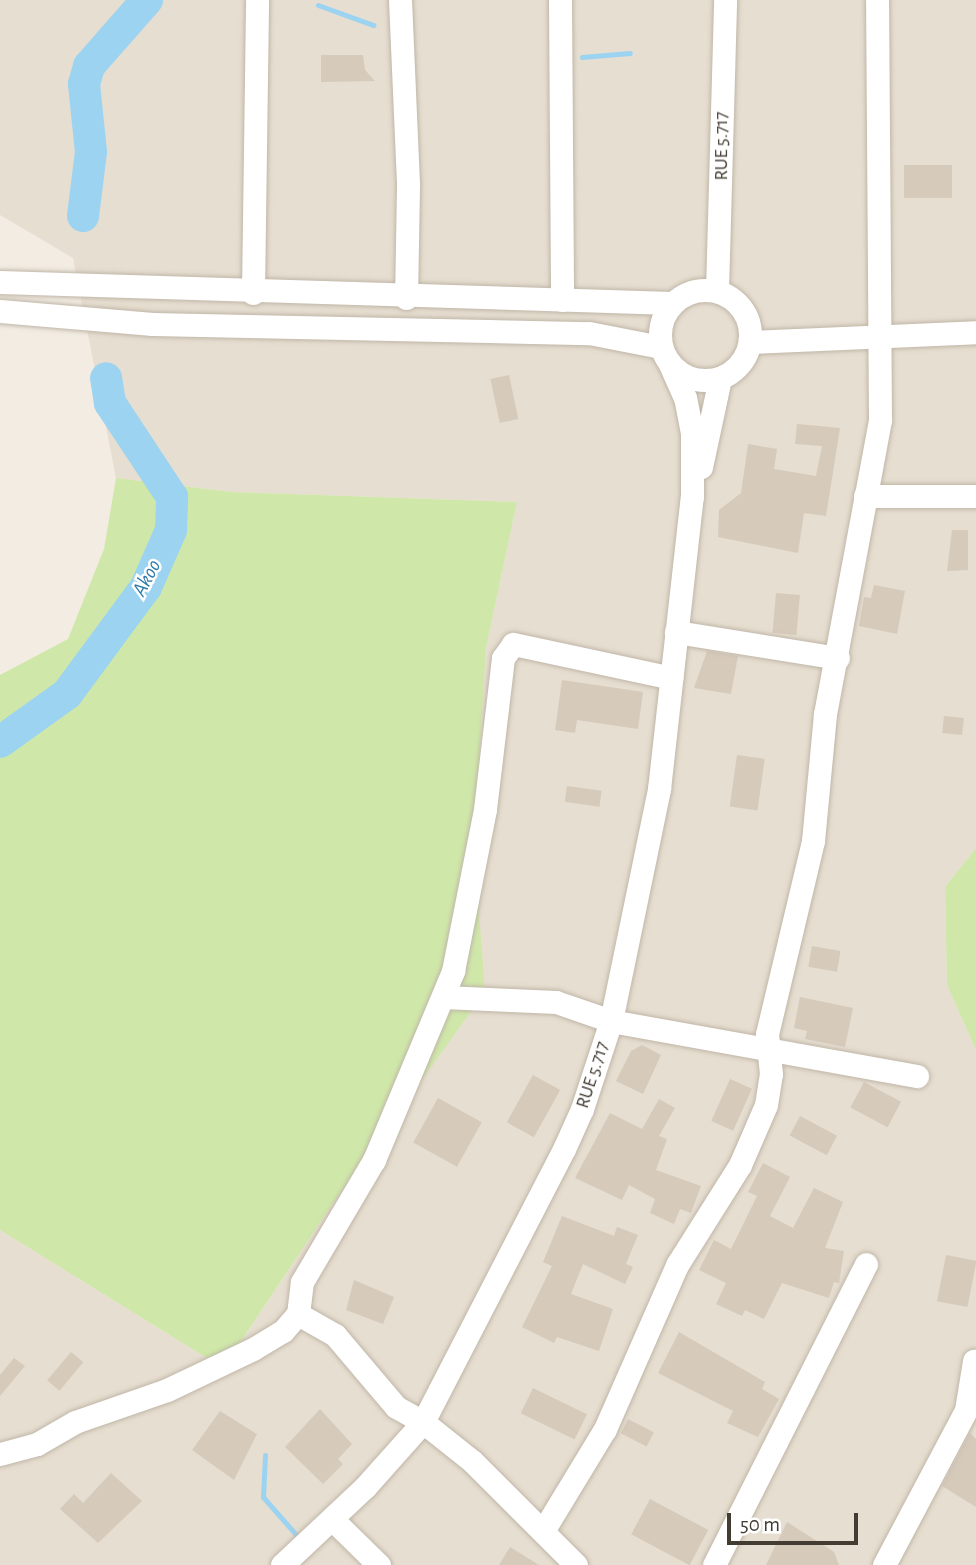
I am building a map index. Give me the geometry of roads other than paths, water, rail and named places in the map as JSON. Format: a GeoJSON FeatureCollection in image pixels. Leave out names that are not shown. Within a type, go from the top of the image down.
{"type":"FeatureCollection","features":[{"type":"Feature","properties":{"kind":"street"},"geometry":{"type":"LineString","coordinates":[[253,293],[257,0]]}},
{"type":"Feature","properties":{"kind":"street"},"geometry":{"type":"LineString","coordinates":[[400,0],[408,186],[406,298]]}},
{"type":"Feature","properties":{"kind":"street"},"geometry":{"type":"LineString","coordinates":[[560,0],[562,300]]}},
{"type":"Feature","properties":{"kind":"street","name":"RUE 5.717"},"geometry":{"type":"LineString","coordinates":[[718,291],[725,0]]}},
{"type":"Feature","properties":{"kind":"street"},"geometry":{"type":"LineString","coordinates":[[543,1531],[605,1429],[677,1265],[740,1165],[766,1105],[771,1074],[767,1047],[813,841],[825,714],[838,658],[880,420],[877,0]]}},
{"type":"Feature","properties":{"kind":"street"},"geometry":{"type":"LineString","coordinates":[[0,282],[406,298],[673,303]]}},
{"type":"Feature","properties":{"kind":"street"},"geometry":{"type":"LineString","coordinates":[[0,312],[152,324],[589,333],[665,354],[692,378],[720,378],[740,364],[750,342],[747,316],[730,297],[718,291],[693,291],[673,303],[662,324],[665,354]]}},
{"type":"Feature","properties":{"kind":"street"},"geometry":{"type":"LineString","coordinates":[[750,342],[976,332]]}},
{"type":"Feature","properties":{"kind":"street","name":"RUE 5.717"},"geometry":{"type":"LineString","coordinates":[[665,354],[685,398],[692,433],[692,496]]}},
{"type":"Feature","properties":{"kind":"street","name":"RUE 5.717"},"geometry":{"type":"LineString","coordinates":[[282,1565],[332,1519],[423,1422],[582,1109],[611,1021],[659,789],[692,496],[720,378]]}},
{"type":"Feature","properties":{"kind":"street"},"geometry":{"type":"LineString","coordinates":[[865,496],[976,495]]}},
{"type":"Feature","properties":{"kind":"street"},"geometry":{"type":"LineString","coordinates":[[676,632],[838,658]]}},
{"type":"Feature","properties":{"kind":"street"},"geometry":{"type":"LineString","coordinates":[[0,1454],[37,1444],[75,1422],[204,1372],[283,1331],[298,1314],[302,1282],[374,1160],[453,971],[485,808],[503,658],[513,644],[671,678]]}},
{"type":"Feature","properties":{"kind":"street"},"geometry":{"type":"LineString","coordinates":[[443,996],[556,1002],[611,1021],[917,1076]]}},
{"type":"Feature","properties":{"kind":"street"},"geometry":{"type":"LineString","coordinates":[[714,1565],[866,1264]]}},
{"type":"Feature","properties":{"kind":"street"},"geometry":{"type":"LineString","coordinates":[[298,1314],[335,1335],[396,1407],[423,1422],[472,1461],[576,1565]]}},
{"type":"Feature","properties":{"kind":"street"},"geometry":{"type":"LineString","coordinates":[[884,1565],[966,1410],[974,1361]]}},
{"type":"Feature","properties":{"kind":"street"},"geometry":{"type":"LineString","coordinates":[[332,1519],[379,1565]]}},
{"type":"Feature","properties":{"kind":"waterway","name":"Akoo"},"geometry":{"type":"LineString","coordinates":[[83,216],[91,152],[84,84],[89,66],[147,0]]}},
{"type":"Feature","properties":{"kind":"waterway"},"geometry":{"type":"LineString","coordinates":[[318,5],[373,25]]}},
{"type":"Feature","properties":{"kind":"waterway"},"geometry":{"type":"LineString","coordinates":[[582,57],[630,53]]}},
{"type":"Feature","properties":{"kind":"waterway","name":"Akoo"},"geometry":{"type":"LineString","coordinates":[[0,742],[67,694],[146,587],[171,530],[172,497],[110,403],[106,378]]}},
{"type":"Feature","properties":{"kind":"waterway"},"geometry":{"type":"LineString","coordinates":[[265,1455],[263,1497],[299,1538]]}}]}
